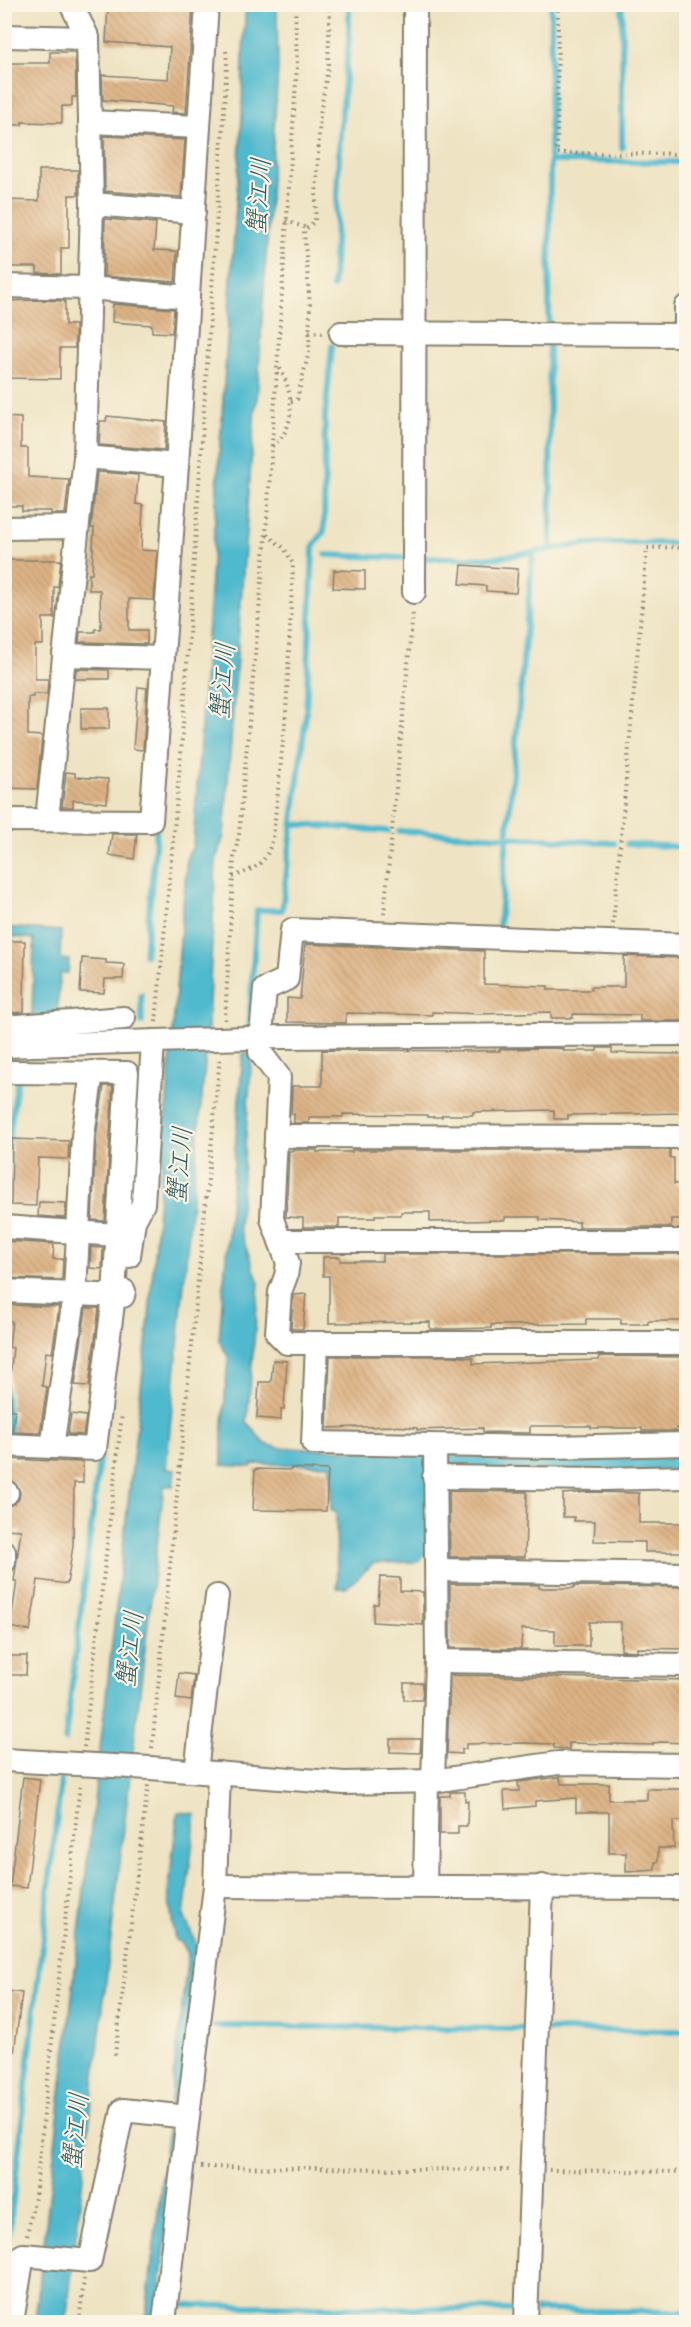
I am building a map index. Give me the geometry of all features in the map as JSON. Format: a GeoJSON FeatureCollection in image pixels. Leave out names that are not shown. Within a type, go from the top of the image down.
{"type":"FeatureCollection","features":[{"type":"Feature","properties":{"kind":"street"},"geometry":{"type":"LineString","coordinates":[[47,819],[85,457],[90,288],[92,204],[88,39],[71,4]]}},
{"type":"Feature","properties":{"kind":"street"},"geometry":{"type":"LineString","coordinates":[[4,820],[151,821],[207,4]]}},
{"type":"Feature","properties":{"kind":"street"},"geometry":{"type":"LineString","coordinates":[[414,592],[415,4]]}},
{"type":"Feature","properties":{"kind":"street"},"geometry":{"type":"LineString","coordinates":[[4,36],[88,39]]}},
{"type":"Feature","properties":{"kind":"street"},"geometry":{"type":"LineString","coordinates":[[90,122],[199,127]]}},
{"type":"Feature","properties":{"kind":"street"},"geometry":{"type":"LineString","coordinates":[[92,204],[194,212]]}},
{"type":"Feature","properties":{"kind":"street"},"geometry":{"type":"LineString","coordinates":[[4,286],[90,288],[188,297]]}},
{"type":"Feature","properties":{"kind":"street"},"geometry":{"type":"LineString","coordinates":[[341,333],[686,335],[687,307]]}},
{"type":"Feature","properties":{"kind":"street"},"geometry":{"type":"LineString","coordinates":[[85,457],[177,465]]}},
{"type":"Feature","properties":{"kind":"street"},"geometry":{"type":"LineString","coordinates":[[4,528],[77,527]]}},
{"type":"Feature","properties":{"kind":"street"},"geometry":{"type":"LineString","coordinates":[[64,655],[163,658]]}},
{"type":"Feature","properties":{"kind":"street"},"geometry":{"type":"LineString","coordinates":[[262,1024],[265,989],[287,979],[292,930],[687,945]]}},
{"type":"Feature","properties":{"kind":"street"},"geometry":{"type":"LineString","coordinates":[[4,1027],[124,1018]]}},
{"type":"Feature","properties":{"kind":"street"},"geometry":{"type":"LineString","coordinates":[[4,1046],[222,1039],[687,1034]]}},
{"type":"Feature","properties":{"kind":"street"},"geometry":{"type":"LineString","coordinates":[[4,1291],[75,1292],[123,1296],[134,1221],[143,1204],[156,1041]]}},
{"type":"Feature","properties":{"kind":"street"},"geometry":{"type":"LineString","coordinates":[[260,1052],[279,1077],[272,1219],[288,1263],[280,1292],[278,1333],[287,1343],[687,1343]]}},
{"type":"Feature","properties":{"kind":"street"},"geometry":{"type":"LineString","coordinates":[[4,1072],[127,1073],[114,1295],[95,1449],[4,1445]]}},
{"type":"Feature","properties":{"kind":"street"},"geometry":{"type":"LineString","coordinates":[[52,1447],[75,1292],[83,1136],[92,1072]]}},
{"type":"Feature","properties":{"kind":"street"},"geometry":{"type":"LineString","coordinates":[[276,1136],[687,1137]]}},
{"type":"Feature","properties":{"kind":"street"},"geometry":{"type":"LineString","coordinates":[[4,1227],[117,1235]]}},
{"type":"Feature","properties":{"kind":"street"},"geometry":{"type":"LineString","coordinates":[[280,1240],[687,1240]]}},
{"type":"Feature","properties":{"kind":"street"},"geometry":{"type":"LineString","coordinates":[[317,1343],[313,1443],[435,1462],[604,1479],[687,1476]]}},
{"type":"Feature","properties":{"kind":"street"},"geometry":{"type":"LineString","coordinates":[[435,1462],[551,1448],[687,1444]]}},
{"type":"Feature","properties":{"kind":"street"},"geometry":{"type":"LineString","coordinates":[[425,1886],[437,1661],[435,1462]]}},
{"type":"Feature","properties":{"kind":"street"},"geometry":{"type":"LineString","coordinates":[[4,1552],[4,1562]]}},
{"type":"Feature","properties":{"kind":"street"},"geometry":{"type":"LineString","coordinates":[[437,1570],[687,1574]]}},
{"type":"Feature","properties":{"kind":"street"},"geometry":{"type":"LineString","coordinates":[[196,1772],[217,1596]]}},
{"type":"Feature","properties":{"kind":"street"},"geometry":{"type":"LineString","coordinates":[[437,1661],[687,1665]]}},
{"type":"Feature","properties":{"kind":"street"},"geometry":{"type":"LineString","coordinates":[[4,1760],[146,1767],[344,1783],[430,1781],[558,1763],[687,1765]]}},
{"type":"Feature","properties":{"kind":"street"},"geometry":{"type":"LineString","coordinates":[[164,2322],[183,2166],[180,2116],[215,1886],[219,1773]]}},
{"type":"Feature","properties":{"kind":"street"},"geometry":{"type":"LineString","coordinates":[[215,1886],[687,1888]]}},
{"type":"Feature","properties":{"kind":"street"},"geometry":{"type":"LineString","coordinates":[[526,2322],[542,1886]]}},
{"type":"Feature","properties":{"kind":"street"},"geometry":{"type":"LineString","coordinates":[[12,2322],[26,2255],[90,2261],[123,2110],[180,2116]]}},
{"type":"Feature","properties":{"kind":"path"},"geometry":{"type":"LineString","coordinates":[[115,2055],[222,1039],[233,877],[240,834],[272,446],[297,66],[295,4]]}},
{"type":"Feature","properties":{"kind":"path"},"geometry":{"type":"LineString","coordinates":[[291,401],[297,399],[309,352],[310,306],[304,231],[315,221],[320,114],[328,68],[330,4]]}},
{"type":"Feature","properties":{"kind":"path"},"geometry":{"type":"LineString","coordinates":[[558,4],[557,153],[687,154]]}},
{"type":"Feature","properties":{"kind":"path"},"geometry":{"type":"LineString","coordinates":[[286,221],[307,228]]}},
{"type":"Feature","properties":{"kind":"path"},"geometry":{"type":"LineString","coordinates":[[272,446],[282,439],[291,416],[291,401],[285,377],[277,365]]}},
{"type":"Feature","properties":{"kind":"path"},"geometry":{"type":"LineString","coordinates":[[233,877],[260,866],[273,838],[286,713],[293,564],[284,548],[266,534]]}},
{"type":"Feature","properties":{"kind":"path"},"geometry":{"type":"LineString","coordinates":[[611,942],[647,548],[687,547]]}},
{"type":"Feature","properties":{"kind":"path"},"geometry":{"type":"LineString","coordinates":[[382,933],[414,592]]}},
{"type":"Feature","properties":{"kind":"path"},"geometry":{"type":"LineString","coordinates":[[26,2255],[35,2197],[123,1409]]}},
{"type":"Feature","properties":{"kind":"path"},"geometry":{"type":"LineString","coordinates":[[183,2166],[687,2172]]}},
{"type":"Feature","properties":{"kind":"path"},"geometry":{"type":"LineString","coordinates":[[79,2322],[83,2260]]}},
{"type":"Feature","properties":{"kind":"water","name":"蟹江川"},"geometry":{"type":"Polygon","coordinates":[[[246,5],[277,5],[278,68],[257,401],[224,836],[216,859],[207,1044],[166,1469],[175,1470],[173,1486],[164,1486],[66,2322],[35,2322],[149,1317],[187,857],[193,846],[242,116],[246,5]]]}},
{"type":"Feature","properties":{"kind":"water"},"geometry":{"type":"Polygon","coordinates":[[[4,927],[61,931],[60,959],[69,960],[68,973],[60,973],[57,1017],[32,1017],[34,939],[5,936],[4,927]]]}},
{"type":"Feature","properties":{"kind":"water"},"geometry":{"type":"Polygon","coordinates":[[[243,1053],[252,1053],[239,1228],[259,1283],[247,1422],[265,1444],[282,1448],[425,1452],[686,1451],[686,1470],[428,1470],[430,1550],[417,1562],[374,1563],[346,1588],[337,1588],[336,1512],[331,1511],[331,1465],[252,1464],[252,1467],[222,1465],[228,1357],[219,1340],[243,1053]]]}},
{"type":"Feature","properties":{"kind":"water"},"geometry":{"type":"Polygon","coordinates":[[[178,1812],[196,1814],[184,1916],[199,1950],[156,2322],[145,2322],[188,1954],[182,1943],[175,1940],[168,1892],[178,1812]]]}},
{"type":"Feature","properties":{"kind":"building"},"geometry":{"type":"Polygon","coordinates":[[[108,4],[193,4],[186,113],[172,112],[173,106],[103,100],[102,75],[168,79],[170,47],[106,42],[108,4]]]}},
{"type":"Feature","properties":{"kind":"building"},"geometry":{"type":"Polygon","coordinates":[[[50,52],[75,52],[76,97],[72,97],[72,106],[62,106],[62,123],[22,122],[22,125],[4,125],[4,63],[50,63],[50,52]]]}},
{"type":"Feature","properties":{"kind":"building"},"geometry":{"type":"Polygon","coordinates":[[[104,136],[185,140],[181,197],[105,191],[104,136]]]}},
{"type":"Feature","properties":{"kind":"building"},"geometry":{"type":"Polygon","coordinates":[[[39,170],[78,170],[78,195],[69,195],[69,248],[61,248],[61,274],[37,273],[37,267],[4,267],[4,200],[39,201],[39,170]]]}},
{"type":"Feature","properties":{"kind":"building"},"geometry":{"type":"Polygon","coordinates":[[[105,219],[156,223],[154,250],[177,251],[175,282],[104,276],[105,219]]]}},
{"type":"Feature","properties":{"kind":"building"},"geometry":{"type":"Polygon","coordinates":[[[4,301],[65,301],[65,325],[75,325],[75,348],[60,348],[60,379],[4,378],[4,301]]]}},
{"type":"Feature","properties":{"kind":"building"},"geometry":{"type":"Polygon","coordinates":[[[113,304],[174,309],[172,333],[152,332],[152,325],[112,322],[113,304]]]}},
{"type":"Feature","properties":{"kind":"building"},"geometry":{"type":"Polygon","coordinates":[[[107,416],[166,422],[164,450],[99,445],[100,421],[106,421],[107,416]]]}},
{"type":"Feature","properties":{"kind":"building"},"geometry":{"type":"Polygon","coordinates":[[[4,417],[21,418],[21,448],[28,448],[28,477],[69,479],[65,514],[51,514],[51,511],[22,511],[22,506],[4,506],[4,417]]]}},
{"type":"Feature","properties":{"kind":"building"},"geometry":{"type":"Polygon","coordinates":[[[97,472],[138,475],[136,504],[143,505],[141,550],[157,551],[154,600],[129,599],[129,630],[147,630],[147,644],[79,642],[80,632],[95,632],[95,629],[101,629],[100,590],[89,590],[94,528],[91,528],[97,472]]]}},
{"type":"Feature","properties":{"kind":"building"},"geometry":{"type":"Polygon","coordinates":[[[4,560],[61,560],[58,587],[54,587],[54,618],[43,618],[43,645],[35,645],[35,679],[48,679],[47,694],[33,694],[33,697],[28,697],[28,735],[42,736],[37,789],[4,788],[4,560]]]}},
{"type":"Feature","properties":{"kind":"building"},"geometry":{"type":"Polygon","coordinates":[[[462,565],[518,569],[516,593],[486,591],[486,586],[460,584],[462,565]]]}},
{"type":"Feature","properties":{"kind":"building"},"geometry":{"type":"Polygon","coordinates":[[[334,570],[365,571],[365,589],[333,588],[334,570]]]}},
{"type":"Feature","properties":{"kind":"building"},"geometry":{"type":"Polygon","coordinates":[[[76,669],[109,670],[109,679],[75,679],[76,669]]]}},
{"type":"Feature","properties":{"kind":"building"},"geometry":{"type":"Polygon","coordinates":[[[138,687],[147,688],[143,750],[133,749],[138,687]]]}},
{"type":"Feature","properties":{"kind":"building"},"geometry":{"type":"Polygon","coordinates":[[[81,708],[109,708],[109,729],[81,729],[81,708]]]}},
{"type":"Feature","properties":{"kind":"building"},"geometry":{"type":"Polygon","coordinates":[[[66,772],[75,773],[75,777],[108,779],[107,803],[73,800],[73,807],[62,807],[66,772]]]}},
{"type":"Feature","properties":{"kind":"building"},"geometry":{"type":"Polygon","coordinates":[[[112,834],[137,834],[134,859],[109,855],[112,834]]]}},
{"type":"Feature","properties":{"kind":"building"},"geometry":{"type":"Polygon","coordinates":[[[4,941],[25,941],[24,1012],[4,1013],[4,941]]]}},
{"type":"Feature","properties":{"kind":"building"},"geometry":{"type":"Polygon","coordinates":[[[305,944],[484,951],[484,984],[548,986],[548,990],[624,987],[624,956],[684,958],[687,1021],[640,1021],[640,1015],[573,1014],[573,1018],[551,1018],[551,1012],[481,1014],[432,1012],[432,1015],[346,1013],[346,1023],[287,1022],[287,998],[300,999],[305,944]]]}},
{"type":"Feature","properties":{"kind":"building"},"geometry":{"type":"Polygon","coordinates":[[[82,958],[124,964],[123,979],[105,979],[104,993],[80,992],[82,958]]]}},
{"type":"Feature","properties":{"kind":"building"},"geometry":{"type":"Polygon","coordinates":[[[597,1048],[612,1048],[612,1053],[687,1054],[684,1113],[568,1115],[568,1119],[554,1119],[554,1110],[473,1112],[473,1115],[442,1115],[442,1117],[343,1114],[343,1117],[309,1117],[309,1123],[294,1123],[294,1114],[291,1114],[292,1086],[322,1086],[322,1050],[500,1051],[500,1049],[564,1049],[564,1051],[597,1051],[597,1048]]]}},
{"type":"Feature","properties":{"kind":"building"},"geometry":{"type":"Polygon","coordinates":[[[104,1086],[113,1086],[105,1221],[92,1220],[96,1137],[104,1086]]]}},
{"type":"Feature","properties":{"kind":"building"},"geometry":{"type":"Polygon","coordinates":[[[12,1139],[69,1141],[68,1159],[38,1158],[36,1206],[11,1205],[12,1139]]]}},
{"type":"Feature","properties":{"kind":"building"},"geometry":{"type":"Polygon","coordinates":[[[352,1150],[670,1150],[670,1158],[674,1158],[674,1184],[679,1184],[679,1190],[687,1190],[687,1219],[671,1219],[671,1227],[579,1227],[579,1222],[540,1220],[540,1217],[430,1222],[430,1212],[401,1212],[401,1215],[375,1215],[375,1218],[339,1218],[339,1227],[303,1227],[303,1218],[286,1217],[289,1151],[352,1152],[352,1150]]]}},
{"type":"Feature","properties":{"kind":"building"},"geometry":{"type":"Polygon","coordinates":[[[39,1202],[66,1203],[65,1218],[38,1216],[39,1202]]]}},
{"type":"Feature","properties":{"kind":"building"},"geometry":{"type":"Polygon","coordinates":[[[4,1241],[54,1244],[53,1259],[63,1259],[62,1280],[4,1278],[4,1241]]]}},
{"type":"Feature","properties":{"kind":"building"},"geometry":{"type":"Polygon","coordinates":[[[91,1247],[103,1248],[102,1269],[90,1268],[91,1247]]]}},
{"type":"Feature","properties":{"kind":"building"},"geometry":{"type":"Polygon","coordinates":[[[382,1254],[687,1254],[687,1321],[621,1324],[621,1319],[586,1319],[586,1324],[491,1325],[491,1328],[453,1329],[430,1329],[430,1322],[329,1323],[329,1276],[323,1276],[323,1257],[340,1257],[340,1261],[382,1261],[382,1254]]]}},
{"type":"Feature","properties":{"kind":"building"},"geometry":{"type":"Polygon","coordinates":[[[306,1294],[303,1329],[293,1329],[291,1328],[293,1295],[306,1294]]]}},
{"type":"Feature","properties":{"kind":"building"},"geometry":{"type":"Polygon","coordinates":[[[11,1305],[59,1307],[52,1353],[46,1352],[42,1386],[47,1387],[40,1433],[12,1432],[15,1410],[11,1410],[10,1377],[13,1348],[9,1347],[12,1321],[9,1321],[11,1305]]]}},
{"type":"Feature","properties":{"kind":"building"},"geometry":{"type":"Polygon","coordinates":[[[86,1308],[99,1308],[89,1386],[75,1385],[86,1308]]]}},
{"type":"Feature","properties":{"kind":"building"},"geometry":{"type":"Polygon","coordinates":[[[330,1356],[453,1356],[473,1358],[473,1364],[599,1360],[599,1356],[687,1357],[685,1428],[676,1428],[676,1431],[642,1431],[642,1428],[530,1426],[530,1433],[483,1432],[483,1428],[417,1430],[417,1428],[394,1426],[327,1428],[330,1356]]]}},
{"type":"Feature","properties":{"kind":"building"},"geometry":{"type":"Polygon","coordinates":[[[273,1360],[287,1361],[284,1409],[281,1409],[281,1420],[257,1418],[259,1382],[271,1382],[273,1360]]]}},
{"type":"Feature","properties":{"kind":"building"},"geometry":{"type":"Polygon","coordinates":[[[71,1414],[86,1416],[83,1435],[68,1434],[71,1414]]]}},
{"type":"Feature","properties":{"kind":"building"},"geometry":{"type":"Polygon","coordinates":[[[4,1459],[83,1462],[83,1483],[74,1483],[73,1546],[67,1584],[38,1580],[30,1631],[10,1627],[21,1530],[4,1529],[4,1506],[14,1504],[19,1499],[20,1492],[14,1482],[4,1479],[4,1459]]]}},
{"type":"Feature","properties":{"kind":"building"},"geometry":{"type":"Polygon","coordinates":[[[291,1468],[328,1470],[326,1511],[253,1510],[255,1469],[291,1470],[291,1468]]]}},
{"type":"Feature","properties":{"kind":"building"},"geometry":{"type":"Polygon","coordinates":[[[449,1491],[527,1492],[525,1557],[450,1557],[449,1491]]]}},
{"type":"Feature","properties":{"kind":"building"},"geometry":{"type":"Polygon","coordinates":[[[639,1493],[639,1523],[683,1523],[682,1552],[645,1552],[645,1542],[594,1541],[595,1521],[574,1521],[574,1517],[563,1517],[563,1494],[639,1493]]]}},
{"type":"Feature","properties":{"kind":"building"},"geometry":{"type":"Polygon","coordinates":[[[380,1577],[400,1578],[400,1591],[423,1592],[423,1625],[373,1622],[374,1604],[378,1604],[380,1577]]]}},
{"type":"Feature","properties":{"kind":"building"},"geometry":{"type":"Polygon","coordinates":[[[450,1584],[539,1585],[539,1588],[685,1587],[684,1649],[621,1650],[621,1622],[589,1622],[589,1646],[555,1646],[555,1630],[522,1629],[521,1649],[450,1648],[450,1584]]]}},
{"type":"Feature","properties":{"kind":"building"},"geometry":{"type":"Polygon","coordinates":[[[4,1656],[27,1656],[26,1675],[4,1675],[4,1656]]]}},
{"type":"Feature","properties":{"kind":"building"},"geometry":{"type":"Polygon","coordinates":[[[179,1673],[194,1675],[191,1701],[176,1699],[179,1673]]]}},
{"type":"Feature","properties":{"kind":"building"},"geometry":{"type":"Polygon","coordinates":[[[450,1675],[686,1680],[685,1743],[661,1742],[653,1743],[653,1745],[569,1743],[569,1749],[554,1748],[554,1744],[466,1744],[466,1749],[462,1749],[462,1754],[447,1753],[450,1675]]]}},
{"type":"Feature","properties":{"kind":"building"},"geometry":{"type":"Polygon","coordinates":[[[404,1683],[423,1683],[422,1700],[404,1700],[404,1683]]]}},
{"type":"Feature","properties":{"kind":"building"},"geometry":{"type":"Polygon","coordinates":[[[390,1739],[421,1739],[420,1753],[390,1752],[390,1739]]]}},
{"type":"Feature","properties":{"kind":"building"},"geometry":{"type":"Polygon","coordinates":[[[23,1777],[40,1779],[27,1888],[10,1886],[23,1777]]]}},
{"type":"Feature","properties":{"kind":"building"},"geometry":{"type":"Polygon","coordinates":[[[560,1777],[561,1784],[609,1784],[609,1800],[647,1800],[647,1789],[687,1789],[687,1821],[673,1821],[674,1848],[658,1848],[658,1862],[655,1862],[655,1870],[626,1872],[626,1853],[609,1853],[609,1812],[576,1812],[576,1798],[535,1801],[535,1806],[505,1809],[504,1791],[519,1791],[518,1782],[560,1777]]]}},
{"type":"Feature","properties":{"kind":"building"},"geometry":{"type":"Polygon","coordinates":[[[450,1792],[465,1792],[465,1801],[468,1801],[467,1826],[458,1826],[458,1834],[440,1834],[440,1796],[450,1796],[450,1792]]]}},
{"type":"Feature","properties":{"kind":"building"},"geometry":{"type":"Polygon","coordinates":[[[8,1991],[22,1993],[14,2053],[4,2053],[4,1998],[7,1998],[8,1991]]]}},
{"type":"Feature","properties":{"kind":"waterway"},"geometry":{"type":"LineString","coordinates":[[333,287],[340,131],[349,38],[349,4]]}},
{"type":"Feature","properties":{"kind":"waterway"},"geometry":{"type":"LineString","coordinates":[[549,323],[551,4]]}},
{"type":"Feature","properties":{"kind":"waterway"},"geometry":{"type":"LineString","coordinates":[[622,4],[622,148]]}},
{"type":"Feature","properties":{"kind":"waterway"},"geometry":{"type":"LineString","coordinates":[[550,161],[680,162]]}},
{"type":"Feature","properties":{"kind":"waterway"},"geometry":{"type":"LineString","coordinates":[[549,344],[551,549]]}},
{"type":"Feature","properties":{"kind":"waterway"},"geometry":{"type":"LineString","coordinates":[[249,1025],[257,910],[282,910],[306,714],[313,547],[324,531],[325,416],[332,346]]}},
{"type":"Feature","properties":{"kind":"waterway"},"geometry":{"type":"LineString","coordinates":[[421,558],[495,558],[587,544],[684,543]]}},
{"type":"Feature","properties":{"kind":"waterway"},"geometry":{"type":"LineString","coordinates":[[499,926],[533,552]]}},
{"type":"Feature","properties":{"kind":"waterway"},"geometry":{"type":"LineString","coordinates":[[326,555],[408,558]]}},
{"type":"Feature","properties":{"kind":"waterway"},"geometry":{"type":"LineString","coordinates":[[293,824],[388,831]]}},
{"type":"Feature","properties":{"kind":"waterway"},"geometry":{"type":"LineString","coordinates":[[145,955],[157,825]]}},
{"type":"Feature","properties":{"kind":"waterway"},"geometry":{"type":"LineString","coordinates":[[399,831],[614,843]]}},
{"type":"Feature","properties":{"kind":"waterway"},"geometry":{"type":"LineString","coordinates":[[627,844],[686,847]]}},
{"type":"Feature","properties":{"kind":"waterway"},"geometry":{"type":"LineString","coordinates":[[141,995],[142,1022]]}},
{"type":"Feature","properties":{"kind":"waterway"},"geometry":{"type":"LineString","coordinates":[[4,1165],[18,1078]]}},
{"type":"Feature","properties":{"kind":"waterway"},"geometry":{"type":"LineString","coordinates":[[4,1387],[10,1435]]}},
{"type":"Feature","properties":{"kind":"waterway"},"geometry":{"type":"LineString","coordinates":[[65,1740],[100,1453]]}},
{"type":"Feature","properties":{"kind":"waterway"},"geometry":{"type":"LineString","coordinates":[[4,2277],[61,1780]]}},
{"type":"Feature","properties":{"kind":"waterway"},"geometry":{"type":"LineString","coordinates":[[215,2026],[528,2029]]}},
{"type":"Feature","properties":{"kind":"waterway"},"geometry":{"type":"LineString","coordinates":[[549,2030],[686,2031]]}},
{"type":"Feature","properties":{"kind":"waterway"},"geometry":{"type":"LineString","coordinates":[[179,2305],[518,2310]]}},
{"type":"Feature","properties":{"kind":"waterway"},"geometry":{"type":"LineString","coordinates":[[537,2310],[686,2312]]}}]}
